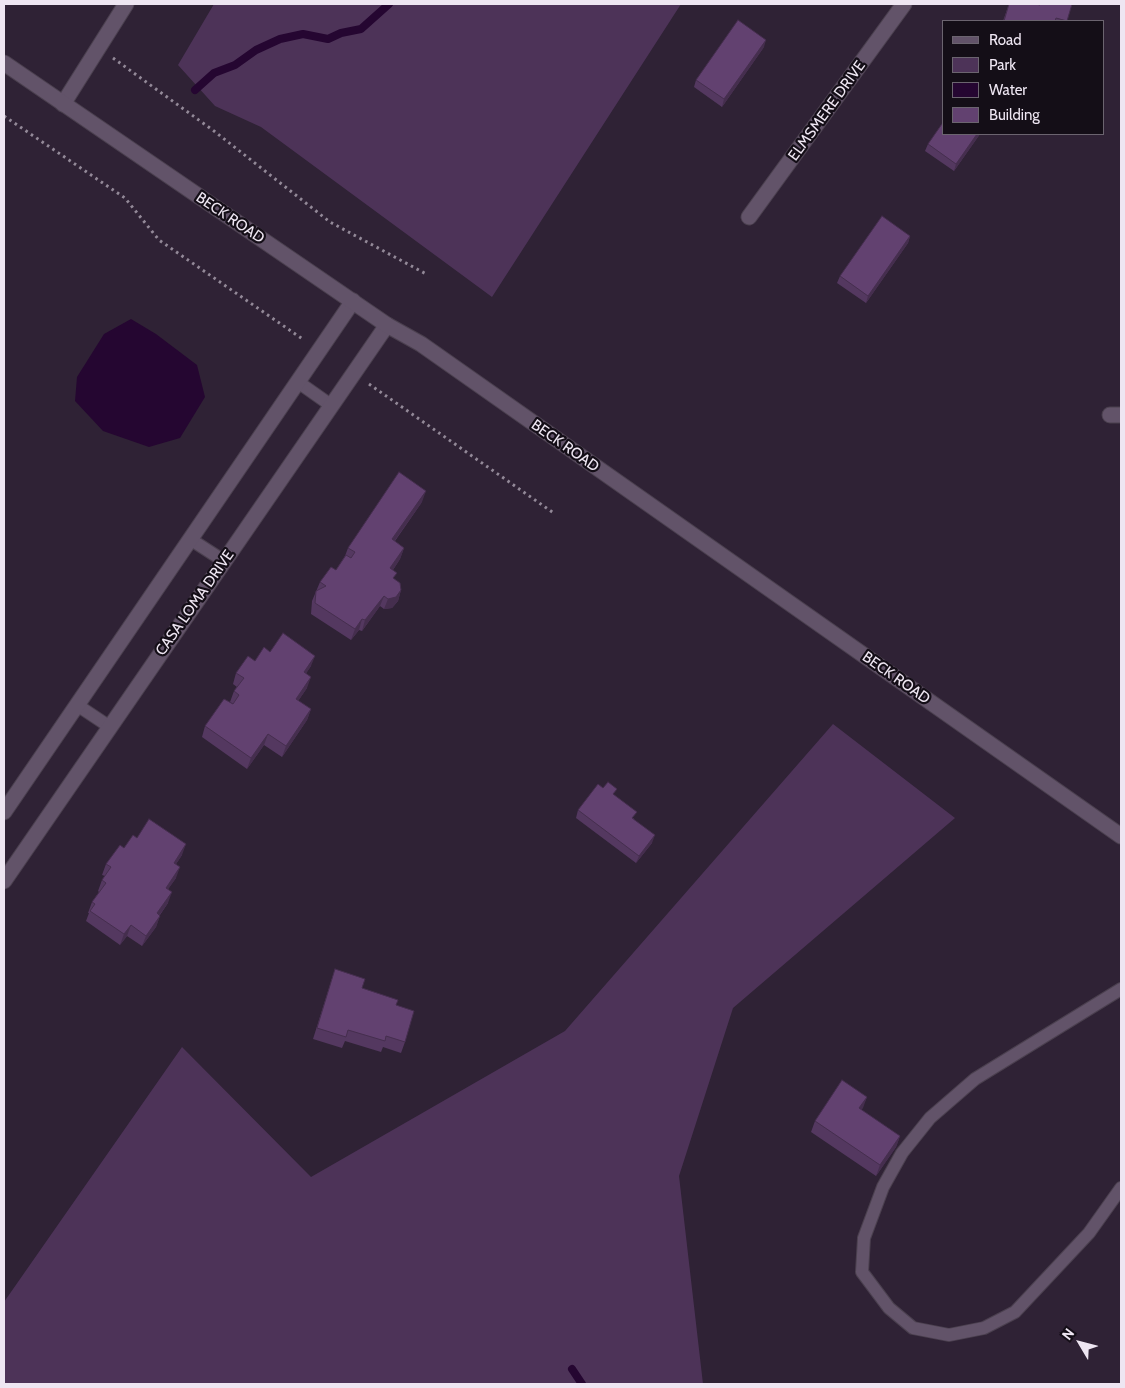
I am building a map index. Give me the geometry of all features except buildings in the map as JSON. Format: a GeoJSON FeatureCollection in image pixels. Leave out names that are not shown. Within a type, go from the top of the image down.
{"type":"FeatureCollection","features":[{"type":"Feature","properties":{"kind":"street"},"geometry":{"type":"LineString","coordinates":[[63,104],[126,4]]}},
{"type":"Feature","properties":{"kind":"street","name":"ELMSMERE DRIVE"},"geometry":{"type":"LineString","coordinates":[[749,218],[904,4]]}},
{"type":"Feature","properties":{"kind":"street","name":"BECK ROAD"},"geometry":{"type":"LineString","coordinates":[[4,63],[387,325],[421,344],[1121,836]]}},
{"type":"Feature","properties":{"kind":"street"},"geometry":{"type":"LineString","coordinates":[[4,812],[353,301]]}},
{"type":"Feature","properties":{"kind":"street","name":"CASA LOMA DRIVE"},"geometry":{"type":"LineString","coordinates":[[4,881],[387,325]]}},
{"type":"Feature","properties":{"kind":"lane"},"geometry":{"type":"LineString","coordinates":[[298,382],[332,406]]}},
{"type":"Feature","properties":{"kind":"lane"},"geometry":{"type":"LineString","coordinates":[[190,539],[224,561]]}},
{"type":"Feature","properties":{"kind":"lane"},"geometry":{"type":"LineString","coordinates":[[77,705],[110,727]]}},
{"type":"Feature","properties":{"kind":"lane"},"geometry":{"type":"LineString","coordinates":[[1121,989],[975,1079],[930,1118],[902,1153],[882,1188],[864,1238],[862,1272],[888,1308],[913,1328],[949,1335],[984,1328],[1015,1312],[1089,1233],[1121,1188]]}},
{"type":"Feature","properties":{"kind":"path"},"geometry":{"type":"LineString","coordinates":[[98,47],[214,131],[330,222],[428,275]]}},
{"type":"Feature","properties":{"kind":"path"},"geometry":{"type":"LineString","coordinates":[[4,116],[125,198],[143,219]]}},
{"type":"Feature","properties":{"kind":"green space"},"geometry":{"type":"Polygon","coordinates":[[[214,4],[681,4],[492,297],[261,127],[215,106],[178,65],[214,4]]]}},
{"type":"Feature","properties":{"kind":"green space"},"geometry":{"type":"Polygon","coordinates":[[[833,724],[955,818],[733,1008],[679,1176],[703,1384],[4,1384],[4,1302],[182,1047],[311,1177],[565,1031],[833,724]]]}},
{"type":"Feature","properties":{"kind":"water"},"geometry":{"type":"Polygon","coordinates":[[[131,319],[156,334],[197,365],[205,397],[180,438],[149,447],[103,431],[75,401],[77,377],[104,334],[131,319]]]}},
{"type":"Feature","properties":{"kind":"waterway"},"geometry":{"type":"LineString","coordinates":[[195,90],[214,73],[235,65],[256,50],[280,39],[303,34],[328,39],[341,33],[361,29],[389,4]]}},
{"type":"Feature","properties":{"kind":"waterway"},"geometry":{"type":"LineString","coordinates":[[572,1369],[582,1384]]}}]}
